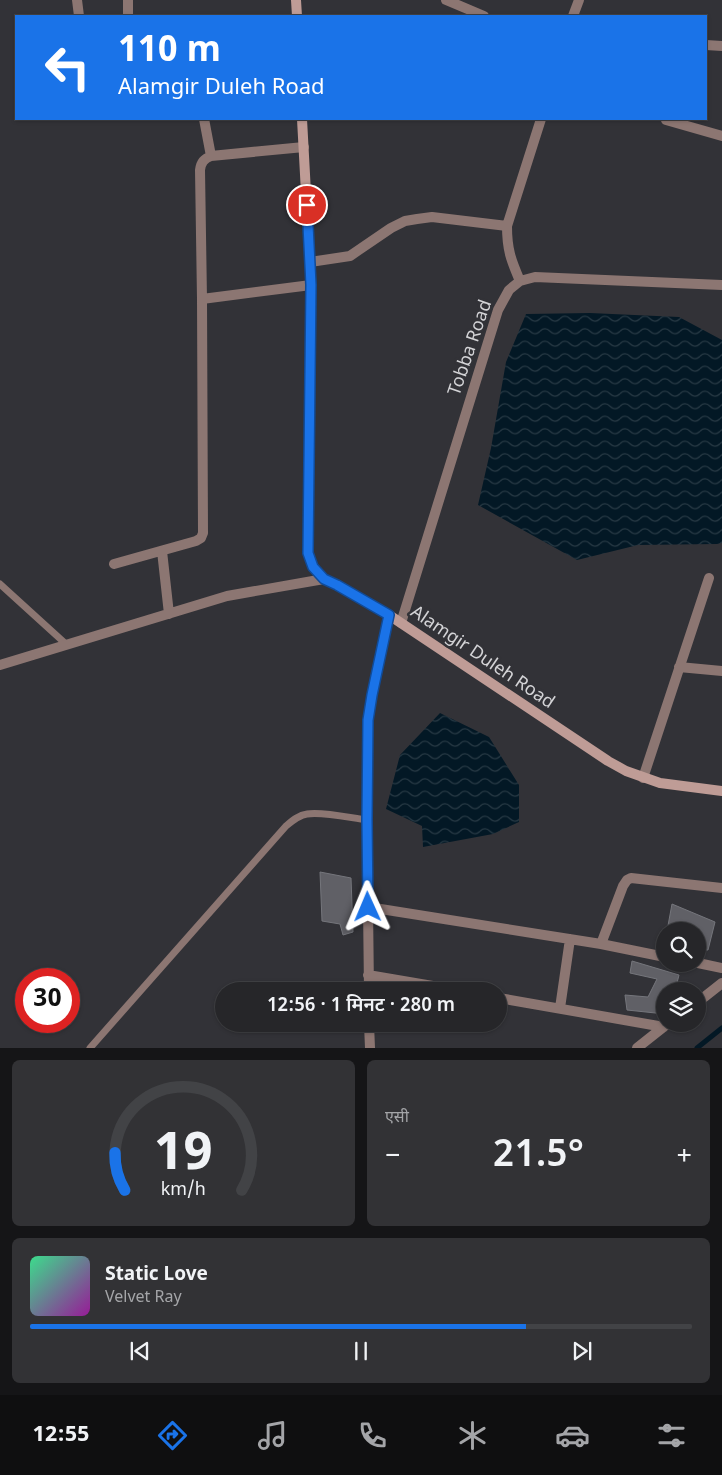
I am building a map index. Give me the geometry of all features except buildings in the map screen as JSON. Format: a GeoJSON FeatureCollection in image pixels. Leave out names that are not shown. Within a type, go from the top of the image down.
{"type":"FeatureCollection","features":[{"type":"Feature","properties":{"kind":"street"},"geometry":{"type":"LineString","coordinates":[[77,0],[79,15]]}},
{"type":"Feature","properties":{"kind":"street"},"geometry":{"type":"LineString","coordinates":[[128,0],[128,15]]}},
{"type":"Feature","properties":{"kind":"street"},"geometry":{"type":"LineString","coordinates":[[296,0],[297,15]]}},
{"type":"Feature","properties":{"kind":"street"},"geometry":{"type":"LineString","coordinates":[[446,0],[482,15]]}},
{"type":"Feature","properties":{"kind":"street"},"geometry":{"type":"LineString","coordinates":[[573,15],[579,0]]}},
{"type":"Feature","properties":{"kind":"street"},"geometry":{"type":"LineString","coordinates":[[707,45],[722,46]]}},
{"type":"Feature","properties":{"kind":"street"},"geometry":{"type":"LineString","coordinates":[[204,120],[212,156]]}},
{"type":"Feature","properties":{"kind":"street","name":"Alamgir Duleh Road"},"geometry":{"type":"LineString","coordinates":[[302,120],[311,285],[308,553],[313,567],[324,579],[389,615],[608,761],[626,771],[660,783],[722,791]]}},
{"type":"Feature","properties":{"kind":"street"},"geometry":{"type":"LineString","coordinates":[[541,120],[508,226],[507,243],[510,258],[520,281],[536,277],[722,285]]}},
{"type":"Feature","properties":{"kind":"street"},"geometry":{"type":"LineString","coordinates":[[666,120],[722,136]]}},
{"type":"Feature","properties":{"kind":"street"},"geometry":{"type":"LineString","coordinates":[[114,564],[196,541],[203,533],[201,163],[206,158],[212,156],[304,147]]}},
{"type":"Feature","properties":{"kind":"street"},"geometry":{"type":"LineString","coordinates":[[310,262],[350,256],[391,228],[417,218],[432,217],[508,226]]}},
{"type":"Feature","properties":{"kind":"street","name":"Tobba Road"},"geometry":{"type":"LineString","coordinates":[[401,623],[498,310],[510,290],[520,281]]}},
{"type":"Feature","properties":{"kind":"street"},"geometry":{"type":"LineString","coordinates":[[202,299],[311,285]]}},
{"type":"Feature","properties":{"kind":"street"},"geometry":{"type":"LineString","coordinates":[[162,551],[169,614]]}},
{"type":"Feature","properties":{"kind":"street"},"geometry":{"type":"LineString","coordinates":[[643,778],[709,578]]}},
{"type":"Feature","properties":{"kind":"street"},"geometry":{"type":"LineString","coordinates":[[0,665],[226,596],[324,579]]}},
{"type":"Feature","properties":{"kind":"street"},"geometry":{"type":"LineString","coordinates":[[368,982],[368,720],[389,615]]}},
{"type":"Feature","properties":{"kind":"street"},"geometry":{"type":"LineString","coordinates":[[679,666],[722,671]]}},
{"type":"Feature","properties":{"kind":"street"},"geometry":{"type":"LineString","coordinates":[[601,944],[623,886],[631,878],[722,888]]}},
{"type":"Feature","properties":{"kind":"street"},"geometry":{"type":"LineString","coordinates":[[368,907],[601,944],[656,955]]}},
{"type":"Feature","properties":{"kind":"street"},"geometry":{"type":"LineString","coordinates":[[560,1008],[570,939]]}},
{"type":"Feature","properties":{"kind":"street"},"geometry":{"type":"LineString","coordinates":[[706,965],[722,968]]}},
{"type":"Feature","properties":{"kind":"street"},"geometry":{"type":"LineString","coordinates":[[368,975],[409,982]]}},
{"type":"Feature","properties":{"kind":"street"},"geometry":{"type":"LineString","coordinates":[[706,996],[722,983]]}},
{"type":"Feature","properties":{"kind":"street"},"geometry":{"type":"LineString","coordinates":[[507,999],[656,1023]]}},
{"type":"Feature","properties":{"kind":"street"},"geometry":{"type":"LineString","coordinates":[[370,1032],[370,1048]]}},
{"type":"Feature","properties":{"kind":"street"},"geometry":{"type":"LineString","coordinates":[[637,1048],[657,1032]]}},
{"type":"Feature","properties":{"kind":"lane"},"geometry":{"type":"LineString","coordinates":[[0,584],[67,645]]}},
{"type":"Feature","properties":{"kind":"lane"},"geometry":{"type":"LineString","coordinates":[[90,1048],[295,819],[305,814],[316,814],[367,820]]}},
{"type":"Feature","properties":{"kind":"water"},"geometry":{"type":"Polygon","coordinates":[[[590,313],[679,317],[722,340],[722,543],[638,545],[577,560],[478,505],[491,448],[506,362],[526,314],[590,313]]]}},
{"type":"Feature","properties":{"kind":"water"},"geometry":{"type":"Polygon","coordinates":[[[440,713],[489,737],[519,785],[519,822],[493,834],[423,847],[422,826],[386,809],[400,755],[440,713]]]}},
{"type":"Feature","properties":{"kind":"waterway"},"geometry":{"type":"LineString","coordinates":[[697,1048],[722,1028]]}},
{"type":"Feature","properties":{"kind":"route"},"geometry":{"type":"LineString","coordinates":[[307,205],[311,285],[308,553],[313,567],[324,579],[389,615],[368,720],[368,907]]}}]}
